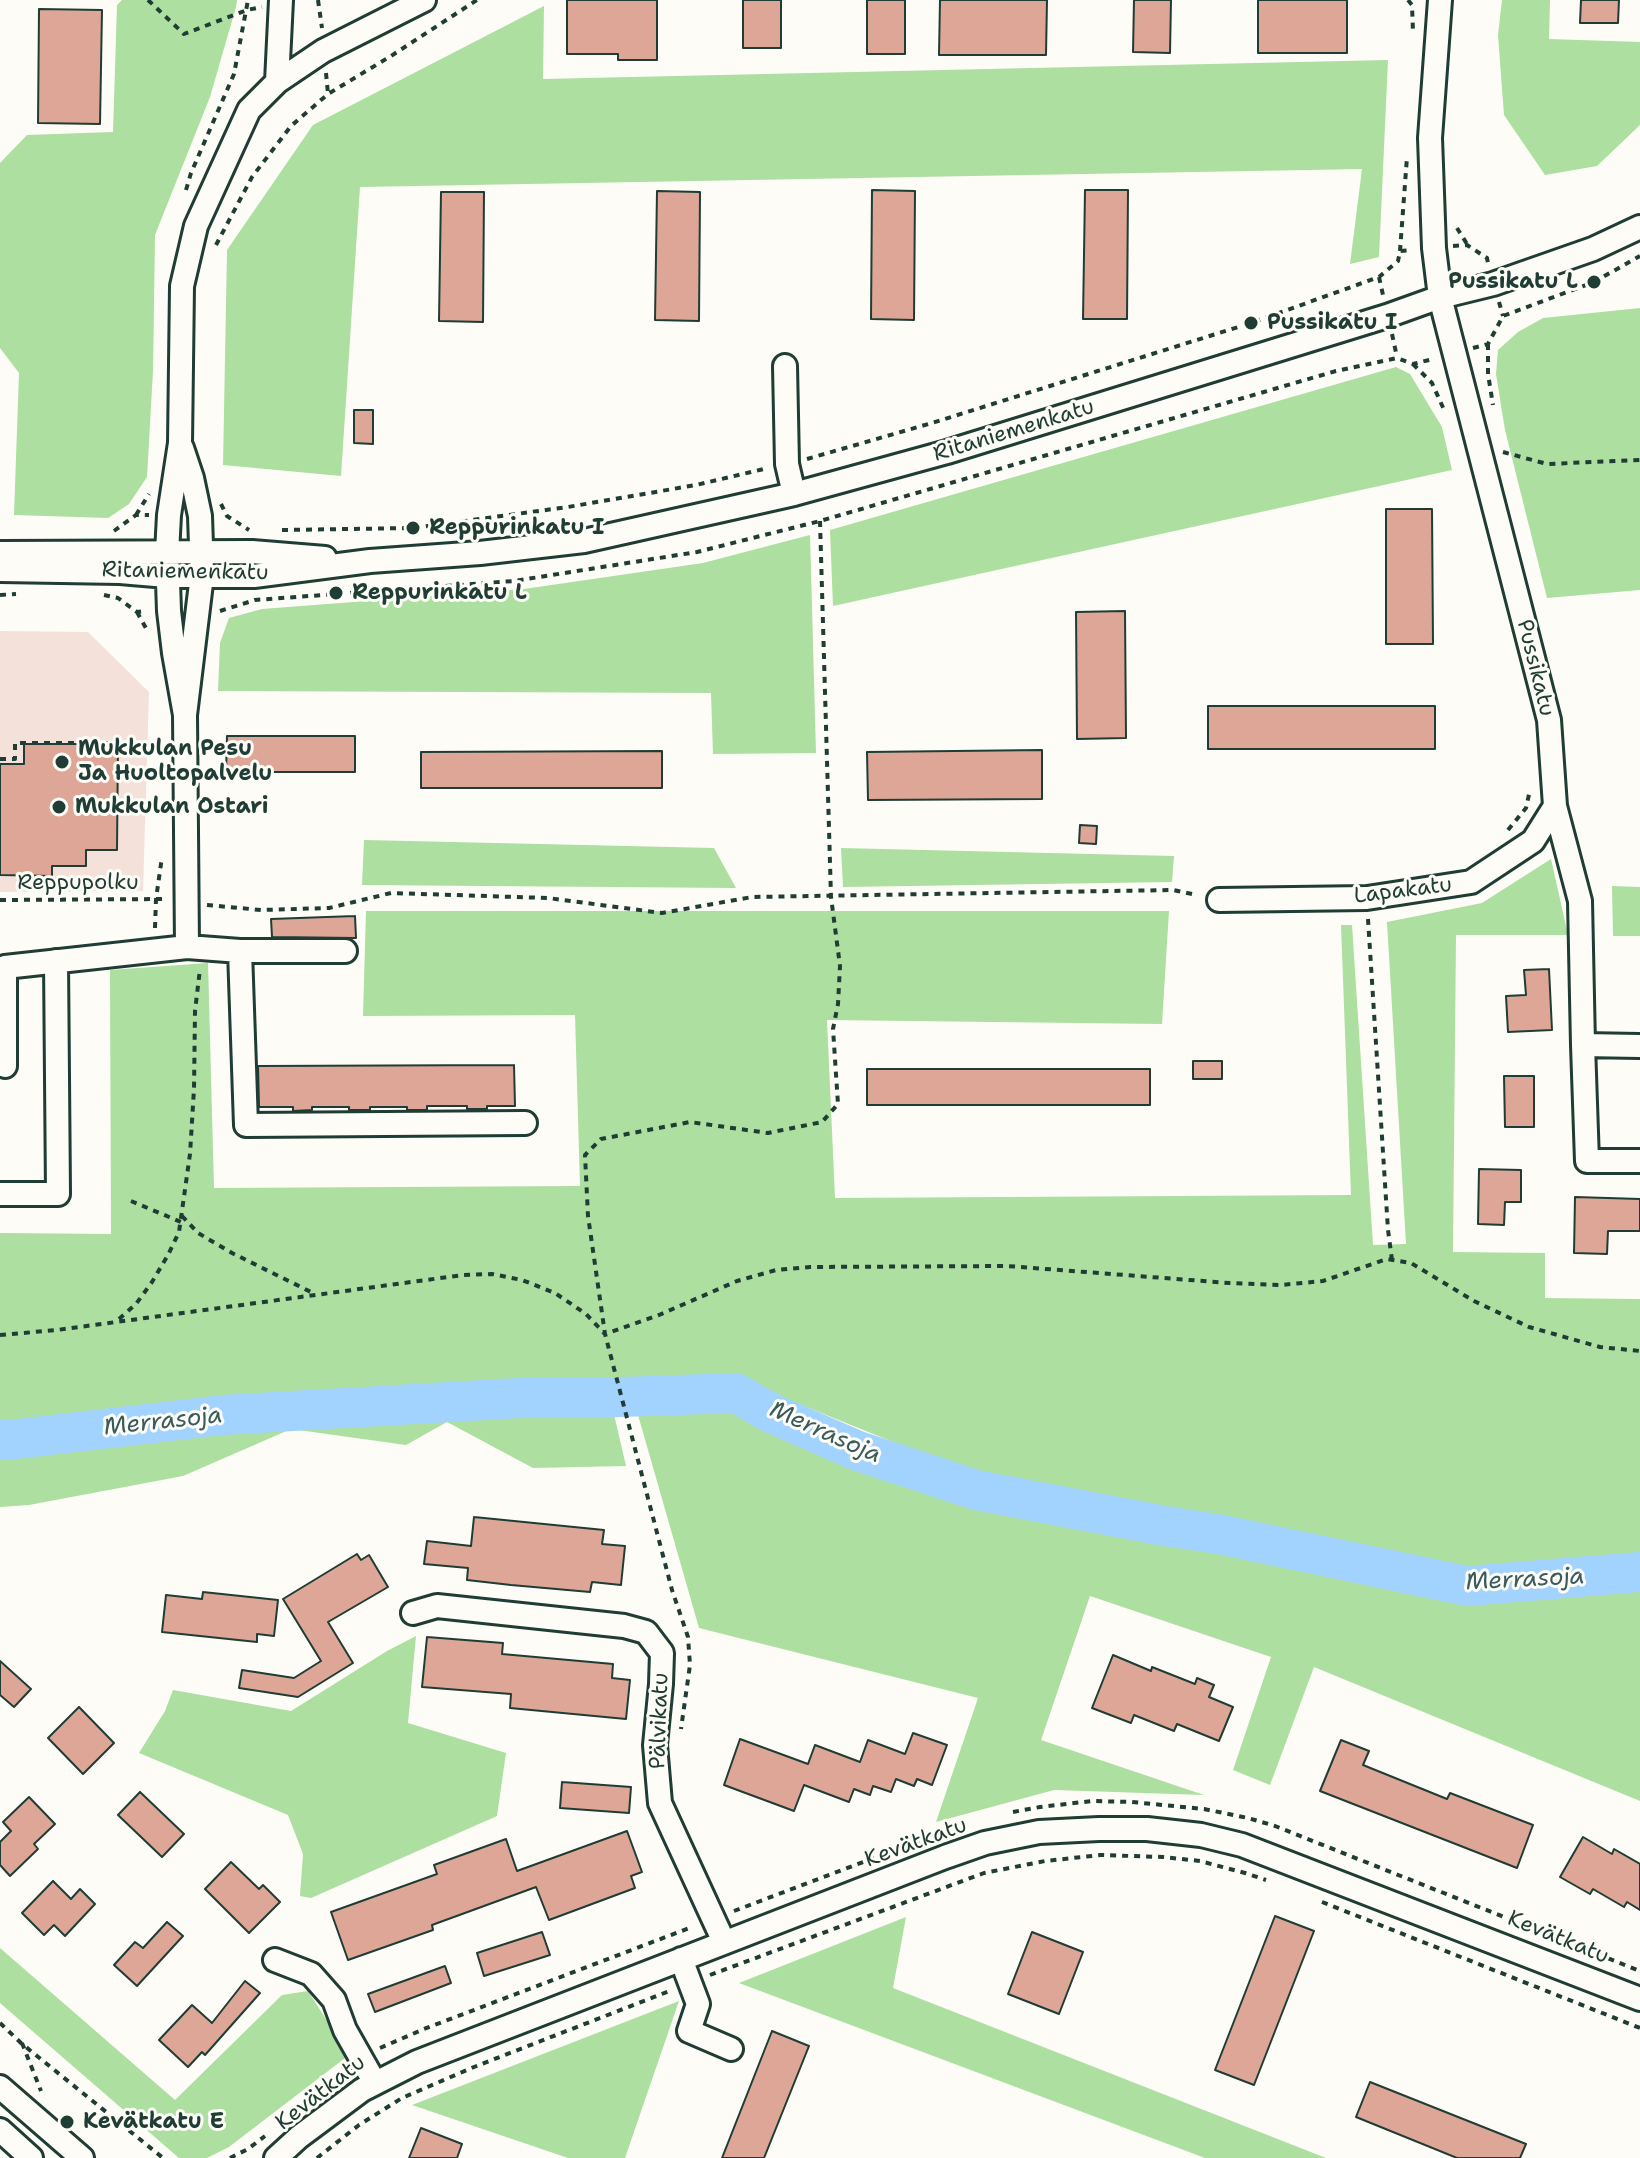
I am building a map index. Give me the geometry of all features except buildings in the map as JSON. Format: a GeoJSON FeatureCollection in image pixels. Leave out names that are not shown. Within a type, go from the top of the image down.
{"type":"FeatureCollection","features":[{"type":"Feature","properties":{"kind":"street"},"geometry":{"type":"LineString","coordinates":[[194,948],[185,715],[174,653],[167,553],[169,515],[180,443],[182,286],[196,226],[249,110],[277,82],[323,51],[424,0]]}},
{"type":"Feature","properties":{"kind":"street","name":"Pussikatu"},"geometry":{"type":"LineString","coordinates":[[1440,0],[1430,138],[1434,248],[1440,297],[1549,720],[1555,806],[1580,901],[1587,1161],[1640,1161]]}},
{"type":"Feature","properties":{"kind":"street"},"geometry":{"type":"LineString","coordinates":[[277,82],[281,2]]}},
{"type":"Feature","properties":{"kind":"street","name":"Ritaniemenkatu"},"geometry":{"type":"LineString","coordinates":[[0,570],[167,576],[252,552],[370,561],[584,541],[794,494],[947,452],[1440,297],[1493,284],[1593,249],[1640,227]]}},
{"type":"Feature","properties":{"kind":"street"},"geometry":{"type":"LineString","coordinates":[[785,366],[787,464],[794,494]]}},
{"type":"Feature","properties":{"kind":"street"},"geometry":{"type":"LineString","coordinates":[[180,443],[200,516],[202,564],[185,715]]}},
{"type":"Feature","properties":{"kind":"street","name":"Ritaniemenkatu"},"geometry":{"type":"LineString","coordinates":[[0,553],[167,553],[202,564]]}},
{"type":"Feature","properties":{"kind":"street","name":"Lapakatu"},"geometry":{"type":"LineString","coordinates":[[1219,900],[1367,898],[1471,882],[1533,841],[1555,806]]}},
{"type":"Feature","properties":{"kind":"street"},"geometry":{"type":"LineString","coordinates":[[5,1066],[5,967],[194,948],[345,951]]}},
{"type":"Feature","properties":{"kind":"street"},"geometry":{"type":"LineString","coordinates":[[240,951],[246,1125],[525,1123]]}},
{"type":"Feature","properties":{"kind":"street"},"geometry":{"type":"LineString","coordinates":[[0,1194],[58,1194],[56,961]]}},
{"type":"Feature","properties":{"kind":"street"},"geometry":{"type":"LineString","coordinates":[[1583,1045],[1640,1046]]}},
{"type":"Feature","properties":{"kind":"street","name":"Pälvikatu"},"geometry":{"type":"LineString","coordinates":[[413,1613],[437,1606],[624,1626],[646,1632],[662,1653],[655,1745],[660,1803],[724,1942]]}},
{"type":"Feature","properties":{"kind":"street","name":"Kevätkatu"},"geometry":{"type":"LineString","coordinates":[[276,2158],[362,2090],[417,2062],[945,1857],[985,1843],[1039,1832],[1147,1829],[1201,1835],[1242,1845],[1640,1999]]}},
{"type":"Feature","properties":{"kind":"street"},"geometry":{"type":"LineString","coordinates":[[681,1959],[698,2004],[689,2031],[731,2049]]}},
{"type":"Feature","properties":{"kind":"street"},"geometry":{"type":"LineString","coordinates":[[275,1960],[311,1974],[334,2000],[345,2030],[375,2083]]}},
{"type":"Feature","properties":{"kind":"street"},"geometry":{"type":"LineString","coordinates":[[0,2087],[82,2158]]}},
{"type":"Feature","properties":{"kind":"street"},"geometry":{"type":"LineString","coordinates":[[0,2130],[31,2158]]}},
{"type":"Feature","properties":{"kind":"path"},"geometry":{"type":"LineString","coordinates":[[148,0],[184,34],[247,10],[281,2]]}},
{"type":"Feature","properties":{"kind":"path"},"geometry":{"type":"LineString","coordinates":[[215,248],[252,177],[291,126],[328,94],[477,0]]}},
{"type":"Feature","properties":{"kind":"path"},"geometry":{"type":"LineString","coordinates":[[1452,221],[1467,245],[1487,258],[1503,316]]}},
{"type":"Feature","properties":{"kind":"path"},"geometry":{"type":"LineString","coordinates":[[278,530],[413,528],[568,507],[696,485],[787,464],[961,415],[1251,323],[1379,277],[1398,261],[1400,251],[1467,245]]}},
{"type":"Feature","properties":{"kind":"path"},"geometry":{"type":"LineString","coordinates":[[1413,364],[1432,383],[1445,411]]}},
{"type":"Feature","properties":{"kind":"path"},"geometry":{"type":"LineString","coordinates":[[1501,451],[1547,464],[1640,460]]}},
{"type":"Feature","properties":{"kind":"path"},"geometry":{"type":"LineString","coordinates":[[216,492],[227,516]]}},
{"type":"Feature","properties":{"kind":"path"},"geometry":{"type":"LineString","coordinates":[[113,532],[136,515],[169,515]]}},
{"type":"Feature","properties":{"kind":"path"},"geometry":{"type":"LineString","coordinates":[[200,516],[227,516],[251,531]]}},
{"type":"Feature","properties":{"kind":"path"},"geometry":{"type":"LineString","coordinates":[[626,1414],[605,1334],[588,1216],[585,1155],[601,1139],[690,1122],[768,1133],[822,1122],[838,1104],[833,1029],[840,966],[831,897],[820,521]]}},
{"type":"Feature","properties":{"kind":"path"},"geometry":{"type":"LineString","coordinates":[[137,612],[149,634]]}},
{"type":"Feature","properties":{"kind":"path"},"geometry":{"type":"LineString","coordinates":[[0,759],[15,759],[15,743],[162,743],[162,754]]}},
{"type":"Feature","properties":{"kind":"path"},"geometry":{"type":"LineString","coordinates":[[1500,839],[1526,808],[1533,780]]}},
{"type":"Feature","properties":{"kind":"path"},"geometry":{"type":"LineString","coordinates":[[155,950],[162,844]]}},
{"type":"Feature","properties":{"kind":"path"},"geometry":{"type":"LineString","coordinates":[[205,905],[261,910],[329,908],[391,893],[548,898],[662,913],[752,897],[1173,890],[1219,900]]}},
{"type":"Feature","properties":{"kind":"path"},"geometry":{"type":"LineString","coordinates":[[1367,898],[1392,1260]]}},
{"type":"Feature","properties":{"kind":"path","name":"Reppupolku"},"geometry":{"type":"LineString","coordinates":[[0,900],[156,899]]}},
{"type":"Feature","properties":{"kind":"path"},"geometry":{"type":"LineString","coordinates":[[117,1321],[136,1304],[152,1282],[179,1232],[190,1154],[194,1089],[194,948]]}},
{"type":"Feature","properties":{"kind":"path"},"geometry":{"type":"LineString","coordinates":[[131,1201],[181,1219],[232,1253],[315,1294]]}},
{"type":"Feature","properties":{"kind":"path"},"geometry":{"type":"LineString","coordinates":[[605,1334],[659,1315],[737,1281],[776,1270],[810,1267],[1007,1266],[1281,1285],[1323,1281],[1387,1259],[1411,1263],[1474,1301],[1529,1327],[1600,1347],[1640,1351]]}},
{"type":"Feature","properties":{"kind":"path"},"geometry":{"type":"LineString","coordinates":[[0,1335],[57,1330],[418,1280],[492,1274],[522,1280],[555,1293],[586,1314],[605,1334]]}},
{"type":"Feature","properties":{"kind":"path","name":"Kevätkatu"},"geometry":{"type":"LineString","coordinates":[[1000,1815],[1092,1801],[1204,1809],[1248,1818],[1640,1971]]}},
{"type":"Feature","properties":{"kind":"path","name":"Kevätkatu"},"geometry":{"type":"LineString","coordinates":[[362,2059],[424,2029],[927,1838]]}},
{"type":"Feature","properties":{"kind":"path"},"geometry":{"type":"LineString","coordinates":[[317,2158],[359,2125],[402,2098],[474,2067],[984,1873],[1045,1861],[1101,1855],[1188,1860],[1245,1873],[1275,1884]]}},
{"type":"Feature","properties":{"kind":"path"},"geometry":{"type":"LineString","coordinates":[[1318,1901],[1640,2028]]}},
{"type":"Feature","properties":{"kind":"path"},"geometry":{"type":"LineString","coordinates":[[0,2023],[163,2158]]}},
{"type":"Feature","properties":{"kind":"path"},"geometry":{"type":"LineString","coordinates":[[21,2043],[43,2097]]}},
{"type":"Feature","properties":{"kind":"path","name":"Kevätkatu"},"geometry":{"type":"LineString","coordinates":[[230,2158],[248,2149],[270,2131]]}},
{"type":"Feature","properties":{"kind":"shaded area"},"geometry":{"type":"Polygon","coordinates":[[[0,631],[88,632],[149,692],[143,891],[0,892],[0,631]]]}},
{"type":"Feature","properties":{"kind":"green space"},"geometry":{"type":"Polygon","coordinates":[[[122,0],[237,0],[210,97],[155,235],[153,371],[147,477],[129,504],[108,518],[14,515],[19,373],[0,348],[0,163],[27,135],[113,132],[117,5],[122,0]]]}},
{"type":"Feature","properties":{"kind":"green space"},"geometry":{"type":"Polygon","coordinates":[[[1502,0],[1550,0],[1549,39],[1640,42],[1640,125],[1597,166],[1545,175],[1504,115],[1498,35],[1502,0]]]}},
{"type":"Feature","properties":{"kind":"green space"},"geometry":{"type":"Polygon","coordinates":[[[544,6],[543,79],[1388,60],[1379,257],[1350,264],[1362,169],[360,187],[341,476],[223,465],[227,250],[313,125],[544,6]]]}},
{"type":"Feature","properties":{"kind":"green space"},"geometry":{"type":"Polygon","coordinates":[[[1640,308],[1640,590],[1547,598],[1505,430],[1496,374],[1498,350],[1518,332],[1543,318],[1640,308]]]}},
{"type":"Feature","properties":{"kind":"green space"},"geometry":{"type":"Polygon","coordinates":[[[1396,367],[1410,374],[1442,427],[1452,470],[833,606],[830,530],[1396,367]]]}},
{"type":"Feature","properties":{"kind":"green space"},"geometry":{"type":"Polygon","coordinates":[[[810,535],[816,753],[713,754],[711,693],[218,691],[220,643],[229,618],[262,609],[524,589],[703,563],[810,535]]]}},
{"type":"Feature","properties":{"kind":"green space"},"geometry":{"type":"Polygon","coordinates":[[[364,840],[714,848],[736,888],[362,885],[364,840]]]}},
{"type":"Feature","properties":{"kind":"green space"},"geometry":{"type":"Polygon","coordinates":[[[841,848],[1174,856],[1172,882],[843,887],[841,848]]]}},
{"type":"Feature","properties":{"kind":"green space"},"geometry":{"type":"Polygon","coordinates":[[[1551,859],[1568,935],[1456,935],[1453,1252],[1545,1253],[1545,1298],[1640,1299],[1640,1556],[1464,1570],[977,1476],[735,1378],[606,1380],[626,1466],[533,1468],[447,1422],[406,1445],[291,1429],[183,1476],[29,1505],[0,1507],[0,1233],[111,1234],[110,970],[208,963],[214,1188],[580,1186],[575,1015],[363,1016],[366,911],[1169,911],[1162,1024],[827,1020],[835,1198],[1351,1195],[1341,925],[1352,925],[1373,1245],[1406,1244],[1387,922],[1482,903],[1551,859]]]}},
{"type":"Feature","properties":{"kind":"green space"},"geometry":{"type":"Polygon","coordinates":[[[1612,886],[1640,887],[1640,936],[1613,936],[1612,886]]]}},
{"type":"Feature","properties":{"kind":"green space"},"geometry":{"type":"Polygon","coordinates":[[[735,1406],[917,1484],[975,1502],[1468,1598],[1640,1585],[1640,1801],[1314,1667],[1270,1785],[1233,1770],[1271,1657],[1090,1596],[1041,1740],[1204,1795],[1054,1790],[936,1822],[978,1698],[699,1628],[636,1408],[735,1406]]]}},
{"type":"Feature","properties":{"kind":"green space"},"geometry":{"type":"Polygon","coordinates":[[[416,1636],[408,1723],[506,1753],[497,1816],[311,1898],[300,1896],[303,1854],[288,1815],[139,1753],[165,1711],[173,1690],[291,1711],[416,1636]]]}},
{"type":"Feature","properties":{"kind":"green space"},"geometry":{"type":"Polygon","coordinates":[[[906,1917],[893,1988],[1326,2158],[1205,2158],[739,1983],[906,1917]]]}},
{"type":"Feature","properties":{"kind":"green space"},"geometry":{"type":"Polygon","coordinates":[[[0,1948],[175,2100],[282,1995],[308,1991],[349,2055],[229,2147],[207,2158],[179,2158],[0,2003],[0,1948]]]}},
{"type":"Feature","properties":{"kind":"green space"},"geometry":{"type":"Polygon","coordinates":[[[679,2001],[625,2158],[568,2158],[412,2105],[679,2001]]]}},
{"type":"Feature","properties":{"kind":"waterway","name":"Merrasoja"},"geometry":{"type":"LineString","coordinates":[[0,1439],[222,1415],[537,1397],[736,1393],[771,1413],[858,1451],[976,1490],[1218,1534],[1467,1586],[1640,1572]]}},
{"type":"Feature","properties":{"kind":"place","name":"Pussikatu L"},"geometry":{"type":"Point","coordinates":[1594,282]}},
{"type":"Feature","properties":{"kind":"place","name":"Pussikatu I"},"geometry":{"type":"Point","coordinates":[1251,323]}},
{"type":"Feature","properties":{"kind":"place","name":"Reppurinkatu I"},"geometry":{"type":"Point","coordinates":[413,528]}},
{"type":"Feature","properties":{"kind":"place","name":"Reppurinkatu L"},"geometry":{"type":"Point","coordinates":[336,593]}},
{"type":"Feature","properties":{"kind":"place","name":"Mukkulan Pesu Ja Huoltopalvelu"},"geometry":{"type":"Point","coordinates":[62,762]}},
{"type":"Feature","properties":{"kind":"place","name":"Mukkulan Ostari"},"geometry":{"type":"Point","coordinates":[59,807]}},
{"type":"Feature","properties":{"kind":"place","name":"Kevätkatu E"},"geometry":{"type":"Point","coordinates":[67,2122]}}]}
